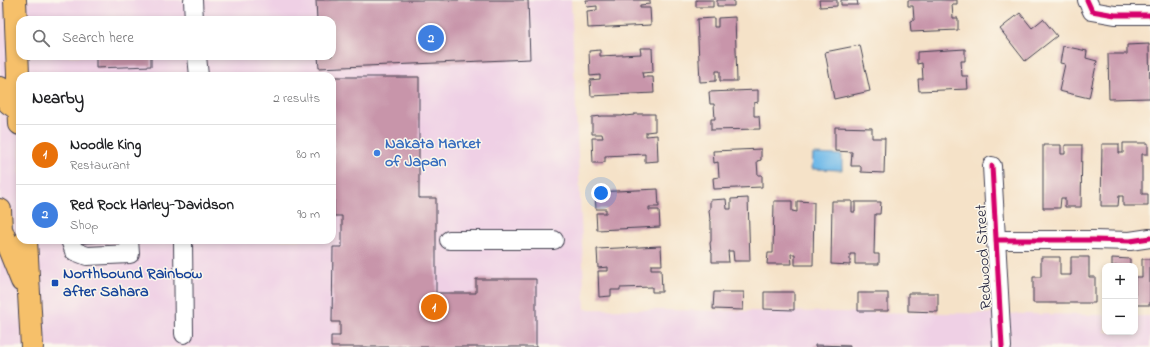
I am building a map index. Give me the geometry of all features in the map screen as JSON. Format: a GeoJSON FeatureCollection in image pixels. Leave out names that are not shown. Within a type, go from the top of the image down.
{"type":"FeatureCollection","features":[{"type":"Feature","properties":{"kind":"main road"},"geometry":{"type":"LineString","coordinates":[[15,0],[16,23]]}},
{"type":"Feature","properties":{"kind":"main road"},"geometry":{"type":"LineString","coordinates":[[18,60],[18,72]]}},
{"type":"Feature","properties":{"kind":"main road"},"geometry":{"type":"LineString","coordinates":[[0,88],[16,112]]}},
{"type":"Feature","properties":{"kind":"main road"},"geometry":{"type":"LineString","coordinates":[[0,210],[1,229],[29,297]]}},
{"type":"Feature","properties":{"kind":"main road"},"geometry":{"type":"LineString","coordinates":[[26,244],[32,347]]}},
{"type":"Feature","properties":{"kind":"street"},"geometry":{"type":"LineString","coordinates":[[193,0],[194,16]]}},
{"type":"Feature","properties":{"kind":"street"},"geometry":{"type":"LineString","coordinates":[[1089,6],[1115,15],[1150,15]]}},
{"type":"Feature","properties":{"kind":"street"},"geometry":{"type":"LineString","coordinates":[[197,60],[199,72]]}},
{"type":"Feature","properties":{"kind":"street","name":"Redwood Street"},"geometry":{"type":"LineString","coordinates":[[992,166],[1002,347]]}},
{"type":"Feature","properties":{"kind":"street"},"geometry":{"type":"LineString","coordinates":[[996,240],[1093,240],[1130,242],[1150,238]]}},
{"type":"Feature","properties":{"kind":"street"},"geometry":{"type":"LineString","coordinates":[[449,240],[554,240]]}},
{"type":"Feature","properties":{"kind":"street"},"geometry":{"type":"LineString","coordinates":[[69,244],[70,257],[72,260],[89,264]]}},
{"type":"Feature","properties":{"kind":"street"},"geometry":{"type":"LineString","coordinates":[[71,244],[74,251],[87,256],[130,254],[129,244]]}},
{"type":"Feature","properties":{"kind":"street"},"geometry":{"type":"LineString","coordinates":[[183,244],[184,334]]}},
{"type":"Feature","properties":{"kind":"shaded area"},"geometry":{"type":"Polygon","coordinates":[[[0,0],[571,0],[585,309],[1102,315],[1102,335],[1138,335],[1138,316],[1150,316],[1150,347],[0,347],[0,0]]]}},
{"type":"Feature","properties":{"kind":"water"},"geometry":{"type":"Polygon","coordinates":[[[813,154],[842,155],[842,170],[812,169],[813,154]]]}},
{"type":"Feature","properties":{"kind":"building"},"geometry":{"type":"Polygon","coordinates":[[[316,0],[528,0],[530,59],[319,68],[318,60],[336,60],[336,16],[317,16],[316,0]]]}},
{"type":"Feature","properties":{"kind":"building"},"geometry":{"type":"Polygon","coordinates":[[[586,0],[650,0],[650,4],[640,5],[640,8],[650,8],[651,25],[588,28],[587,11],[597,10],[597,6],[587,7],[586,0]]]}},
{"type":"Feature","properties":{"kind":"building"},"geometry":{"type":"Polygon","coordinates":[[[696,0],[713,0],[713,7],[696,7],[696,0]]]}},
{"type":"Feature","properties":{"kind":"building"},"geometry":{"type":"Polygon","coordinates":[[[717,0],[734,0],[734,6],[717,6],[717,0]]]}},
{"type":"Feature","properties":{"kind":"building"},"geometry":{"type":"Polygon","coordinates":[[[819,0],[837,0],[837,6],[820,7],[819,0]]]}},
{"type":"Feature","properties":{"kind":"building"},"geometry":{"type":"Polygon","coordinates":[[[841,0],[857,0],[858,5],[841,5],[841,0]]]}},
{"type":"Feature","properties":{"kind":"building"},"geometry":{"type":"Polygon","coordinates":[[[908,0],[957,0],[957,4],[952,4],[953,18],[958,18],[958,30],[911,32],[910,21],[914,20],[913,6],[908,6],[908,0]]]}},
{"type":"Feature","properties":{"kind":"building"},"geometry":{"type":"Polygon","coordinates":[[[1020,13],[1032,28],[1043,19],[1057,36],[1025,61],[1000,29],[1020,13]]]}},
{"type":"Feature","properties":{"kind":"building"},"geometry":{"type":"Polygon","coordinates":[[[735,17],[737,81],[720,81],[720,71],[716,71],[716,81],[700,82],[697,19],[714,18],[714,27],[718,27],[718,18],[735,17]]]}},
{"type":"Feature","properties":{"kind":"building"},"geometry":{"type":"Polygon","coordinates":[[[1149,44],[1150,98],[1109,99],[1108,54],[1127,54],[1127,45],[1149,44]]]}},
{"type":"Feature","properties":{"kind":"building"},"geometry":{"type":"Polygon","coordinates":[[[860,45],[870,91],[834,99],[825,52],[860,45]]]}},
{"type":"Feature","properties":{"kind":"building"},"geometry":{"type":"Polygon","coordinates":[[[1063,46],[1087,51],[1086,58],[1097,61],[1089,98],[1059,91],[1065,64],[1060,63],[1063,46]]]}},
{"type":"Feature","properties":{"kind":"building"},"geometry":{"type":"Polygon","coordinates":[[[640,48],[652,48],[653,72],[642,73],[643,77],[653,77],[654,93],[591,96],[590,80],[600,79],[600,75],[590,76],[589,51],[600,50],[600,56],[641,54],[640,48]]]}},
{"type":"Feature","properties":{"kind":"building"},"geometry":{"type":"Polygon","coordinates":[[[965,49],[965,61],[961,61],[962,76],[967,76],[968,89],[919,91],[918,79],[923,79],[922,63],[917,64],[917,52],[965,49]]]}},
{"type":"Feature","properties":{"kind":"building"},"geometry":{"type":"Polygon","coordinates":[[[96,60],[151,60],[151,66],[96,68],[96,60]]]}},
{"type":"Feature","properties":{"kind":"building"},"geometry":{"type":"Polygon","coordinates":[[[336,77],[419,77],[419,198],[436,198],[436,293],[476,293],[476,279],[536,279],[536,347],[331,347],[331,336],[340,336],[340,322],[332,322],[333,247],[342,247],[342,216],[336,216],[336,77]]]}},
{"type":"Feature","properties":{"kind":"building"},"geometry":{"type":"Polygon","coordinates":[[[758,90],[758,102],[754,103],[754,116],[759,116],[760,129],[711,130],[711,119],[715,119],[714,104],[710,104],[709,92],[758,90]]]}},
{"type":"Feature","properties":{"kind":"building"},"geometry":{"type":"Polygon","coordinates":[[[634,114],[655,114],[655,131],[646,132],[646,136],[657,135],[658,161],[645,162],[645,154],[605,156],[605,162],[593,163],[592,138],[603,138],[602,134],[592,134],[592,117],[625,116],[634,114]]]}},
{"type":"Feature","properties":{"kind":"building"},"geometry":{"type":"Polygon","coordinates":[[[835,127],[872,128],[872,138],[885,138],[884,173],[861,172],[861,166],[851,166],[852,152],[835,151],[835,127]]]}},
{"type":"Feature","properties":{"kind":"building"},"geometry":{"type":"Polygon","coordinates":[[[1123,143],[1148,143],[1148,154],[1142,154],[1142,194],[1148,194],[1148,206],[1123,206],[1123,196],[1119,196],[1118,206],[1101,206],[1102,144],[1119,144],[1119,153],[1123,153],[1123,143]]]}},
{"type":"Feature","properties":{"kind":"building"},"geometry":{"type":"Polygon","coordinates":[[[1043,145],[1061,145],[1061,154],[1065,154],[1065,145],[1082,145],[1081,207],[1065,207],[1065,198],[1061,198],[1060,208],[1043,208],[1043,145]]]}},
{"type":"Feature","properties":{"kind":"building"},"geometry":{"type":"Polygon","coordinates":[[[761,149],[761,160],[757,161],[758,175],[762,175],[762,187],[714,189],[713,178],[719,177],[718,162],[714,163],[713,151],[761,149]]]}},
{"type":"Feature","properties":{"kind":"building"},"geometry":{"type":"Polygon","coordinates":[[[658,189],[659,207],[649,207],[649,210],[659,210],[660,227],[597,230],[596,213],[606,213],[606,209],[596,209],[595,192],[658,189]]]}},
{"type":"Feature","properties":{"kind":"building"},"geometry":{"type":"Polygon","coordinates":[[[748,198],[750,261],[734,261],[733,251],[728,251],[729,262],[712,262],[710,243],[710,200],[726,199],[727,209],[731,209],[731,199],[748,198]]]}},
{"type":"Feature","properties":{"kind":"building"},"geometry":{"type":"Polygon","coordinates":[[[774,201],[792,201],[792,211],[797,212],[797,201],[814,202],[813,265],[795,265],[795,254],[791,254],[792,264],[767,264],[768,253],[773,253],[774,201]]]}},
{"type":"Feature","properties":{"kind":"building"},"geometry":{"type":"Polygon","coordinates":[[[832,201],[852,201],[852,212],[855,212],[855,202],[881,202],[880,214],[875,214],[874,254],[879,254],[879,264],[855,264],[855,254],[850,254],[850,265],[831,264],[832,201]]]}},
{"type":"Feature","properties":{"kind":"building"},"geometry":{"type":"Polygon","coordinates":[[[661,246],[662,265],[651,265],[651,269],[661,269],[662,292],[652,292],[652,287],[620,288],[620,290],[611,290],[611,296],[599,297],[598,271],[608,271],[608,267],[598,268],[597,249],[661,246]]]}},
{"type":"Feature","properties":{"kind":"building"},"geometry":{"type":"Polygon","coordinates":[[[1041,257],[1060,257],[1060,275],[1071,275],[1071,257],[1089,257],[1089,277],[1095,277],[1095,303],[1033,303],[1033,277],[1041,277],[1041,257]]]}},
{"type":"Feature","properties":{"kind":"building"},"geometry":{"type":"Polygon","coordinates":[[[1112,258],[1130,259],[1130,263],[1112,263],[1112,258]]]}},
{"type":"Feature","properties":{"kind":"building"},"geometry":{"type":"Polygon","coordinates":[[[1142,259],[1150,259],[1150,305],[1138,305],[1138,277],[1142,277],[1142,259]]]}},
{"type":"Feature","properties":{"kind":"building"},"geometry":{"type":"Polygon","coordinates":[[[714,292],[744,292],[743,310],[713,309],[714,292]]]}},
{"type":"Feature","properties":{"kind":"building"},"geometry":{"type":"Polygon","coordinates":[[[764,292],[794,292],[794,310],[764,309],[764,292]]]}},
{"type":"Feature","properties":{"kind":"building"},"geometry":{"type":"Polygon","coordinates":[[[858,293],[888,293],[888,311],[858,311],[858,293]]]}},
{"type":"Feature","properties":{"kind":"building"},"geometry":{"type":"Polygon","coordinates":[[[908,293],[938,293],[938,312],[908,311],[908,293]]]}},
{"type":"Feature","properties":{"kind":"building"},"geometry":{"type":"Polygon","coordinates":[[[815,345],[850,346],[850,347],[815,347],[815,345]]]}},
{"type":"Feature","properties":{"kind":"cycle path"},"geometry":{"type":"LineString","coordinates":[[1087,0],[1092,11],[1115,15],[1150,15]]}},
{"type":"Feature","properties":{"kind":"cycle path"},"geometry":{"type":"LineString","coordinates":[[992,166],[1002,347]]}},
{"type":"Feature","properties":{"kind":"cycle path"},"geometry":{"type":"LineString","coordinates":[[996,240],[1130,241],[1150,238]]}},
{"type":"Feature","properties":{"kind":"place","name":"Red Rock Harley-Davidson"},"geometry":{"type":"Point","coordinates":[431,38]}},
{"type":"Feature","properties":{"kind":"place","name":"Nakata Market of Japan"},"geometry":{"type":"Point","coordinates":[377,153]}},
{"type":"Feature","properties":{"kind":"place","name":"Northbound Rainbow after Sahara"},"geometry":{"type":"Point","coordinates":[55,283]}},
{"type":"Feature","properties":{"kind":"place","name":"Noodle King"},"geometry":{"type":"Point","coordinates":[434,307]}}]}
